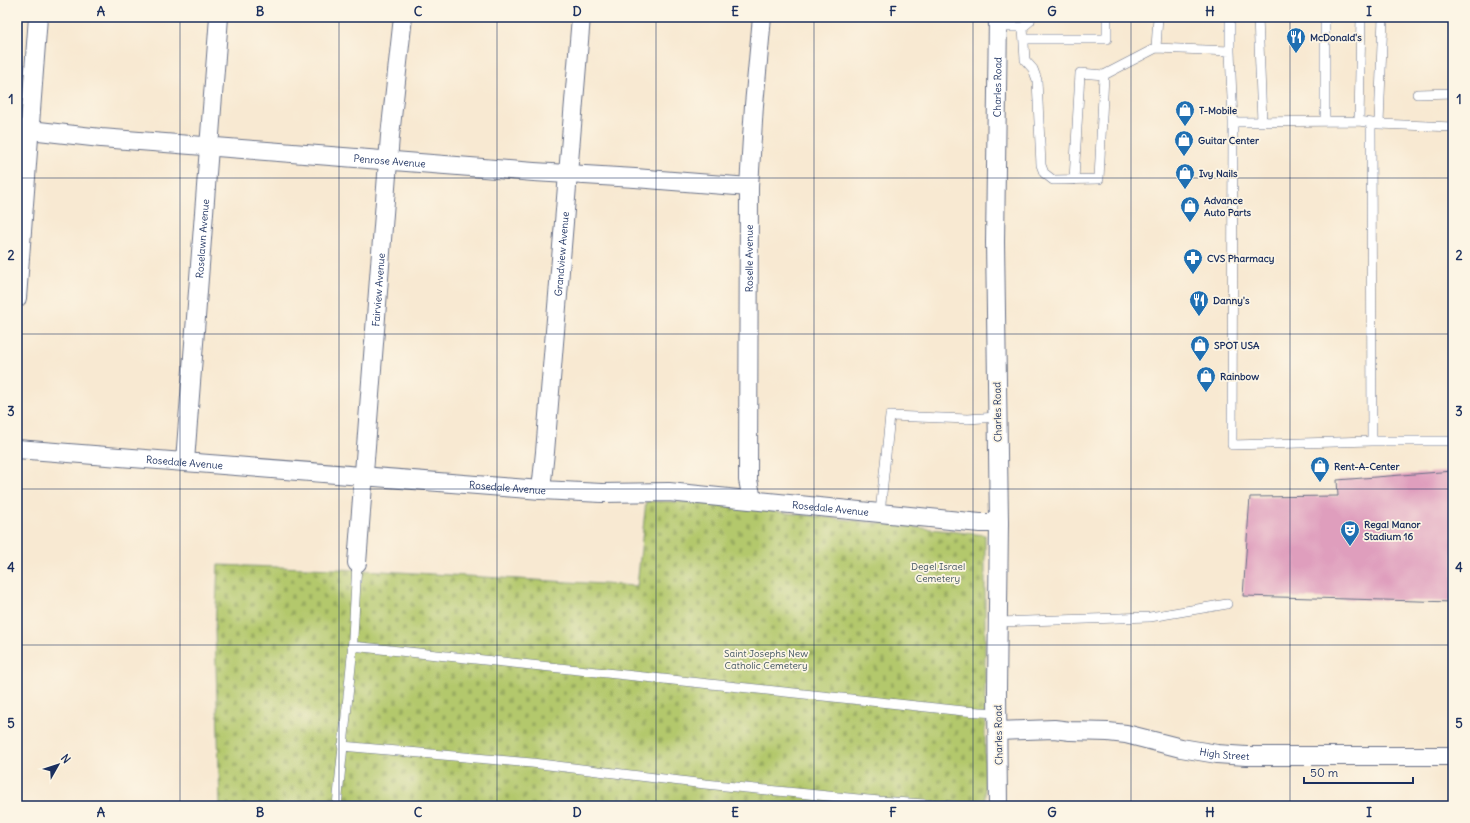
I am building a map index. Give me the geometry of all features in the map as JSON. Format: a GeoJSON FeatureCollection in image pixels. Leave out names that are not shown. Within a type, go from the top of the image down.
{"type":"FeatureCollection","features":[{"type":"Feature","properties":{"kind":"street"},"geometry":{"type":"LineString","coordinates":[[17,298],[38,17]]}},
{"type":"Feature","properties":{"kind":"street","name":"Roselawn Avenue"},"geometry":{"type":"LineString","coordinates":[[185,461],[219,17]]}},
{"type":"Feature","properties":{"kind":"street","name":"Fairview Avenue"},"geometry":{"type":"LineString","coordinates":[[357,563],[390,136],[403,17]]}},
{"type":"Feature","properties":{"kind":"street","name":"Grandview Avenue"},"geometry":{"type":"LineString","coordinates":[[541,490],[546,452],[582,17]]}},
{"type":"Feature","properties":{"kind":"street","name":"Roselle Avenue"},"geometry":{"type":"LineString","coordinates":[[752,499],[748,480],[750,187],[754,105],[762,17]]}},
{"type":"Feature","properties":{"kind":"street","name":"Charles Road"},"geometry":{"type":"LineString","coordinates":[[998,22],[995,242],[999,523],[998,806]]}},
{"type":"Feature","properties":{"kind":"street","name":"Penrose Avenue"},"geometry":{"type":"LineString","coordinates":[[30,130],[101,138],[750,187]]}},
{"type":"Feature","properties":{"kind":"street","name":"Rosedale Avenue"},"geometry":{"type":"LineString","coordinates":[[17,448],[541,490],[602,493],[669,492],[752,499],[980,523],[999,523]]}},
{"type":"Feature","properties":{"kind":"street","name":"High Street"},"geometry":{"type":"LineString","coordinates":[[998,731],[1054,729],[1108,732],[1126,734],[1181,748],[1217,754],[1246,756],[1453,756]]}},
{"type":"Feature","properties":{"kind":"lane"},"geometry":{"type":"LineString","coordinates":[[1023,28],[1030,21],[1031,17]]}},
{"type":"Feature","properties":{"kind":"lane"},"geometry":{"type":"LineString","coordinates":[[1025,39],[1106,39],[1107,17]]}},
{"type":"Feature","properties":{"kind":"lane"},"geometry":{"type":"LineString","coordinates":[[1156,48],[1158,17]]}},
{"type":"Feature","properties":{"kind":"lane"},"geometry":{"type":"LineString","coordinates":[[1230,17],[1233,122],[1232,445],[1372,441],[1453,441]]}},
{"type":"Feature","properties":{"kind":"lane"},"geometry":{"type":"LineString","coordinates":[[1258,17],[1262,122]]}},
{"type":"Feature","properties":{"kind":"lane"},"geometry":{"type":"LineString","coordinates":[[1321,17],[1326,18],[1325,121]]}},
{"type":"Feature","properties":{"kind":"lane"},"geometry":{"type":"LineString","coordinates":[[1359,121],[1361,17]]}},
{"type":"Feature","properties":{"kind":"lane"},"geometry":{"type":"LineString","coordinates":[[1372,441],[1375,123],[1383,17]]}},
{"type":"Feature","properties":{"kind":"lane"},"geometry":{"type":"LineString","coordinates":[[998,22],[1023,28]]}},
{"type":"Feature","properties":{"kind":"lane"},"geometry":{"type":"LineString","coordinates":[[1023,28],[1026,60],[1033,69],[1037,80],[1041,165],[1044,173],[1053,180],[1099,179],[1104,75]]}},
{"type":"Feature","properties":{"kind":"lane"},"geometry":{"type":"LineString","coordinates":[[1074,180],[1080,73],[1104,75],[1156,48],[1230,51]]}},
{"type":"Feature","properties":{"kind":"lane"},"geometry":{"type":"LineString","coordinates":[[1417,94],[1453,93]]}},
{"type":"Feature","properties":{"kind":"lane"},"geometry":{"type":"LineString","coordinates":[[1233,122],[1359,121],[1453,127]]}},
{"type":"Feature","properties":{"kind":"lane"},"geometry":{"type":"LineString","coordinates":[[880,513],[890,416],[968,419],[997,417]]}},
{"type":"Feature","properties":{"kind":"lane"},"geometry":{"type":"LineString","coordinates":[[337,806],[352,646],[357,563]]}},
{"type":"Feature","properties":{"kind":"lane"},"geometry":{"type":"LineString","coordinates":[[998,622],[1150,616],[1227,604]]}},
{"type":"Feature","properties":{"kind":"lane"},"geometry":{"type":"LineString","coordinates":[[352,646],[964,711],[998,713]]}},
{"type":"Feature","properties":{"kind":"lane"},"geometry":{"type":"LineString","coordinates":[[342,746],[532,763],[705,784],[879,801],[955,806]]}},
{"type":"Feature","properties":{"kind":"green space","name":"Saint Josephs New Catholic Cemetery"},"geometry":{"type":"Polygon","coordinates":[[[646,501],[689,502],[985,535],[985,806],[220,806],[215,630],[218,565],[364,570],[637,586],[646,501]]]}},
{"type":"Feature","properties":{"kind":"building","name":"Regal Manor Stadium 16"},"geometry":{"type":"Polygon","coordinates":[[[1453,471],[1453,602],[1243,596],[1250,497],[1338,496],[1337,480],[1453,471]]]}},
{"type":"Feature","properties":{"kind":"place","name":"McDonald's"},"geometry":{"type":"Point","coordinates":[1296,54]}},
{"type":"Feature","properties":{"kind":"place","name":"T-Mobile"},"geometry":{"type":"Point","coordinates":[1185,127]}},
{"type":"Feature","properties":{"kind":"place","name":"Guitar Center"},"geometry":{"type":"Point","coordinates":[1184,157]}},
{"type":"Feature","properties":{"kind":"place","name":"Ivy Nails"},"geometry":{"type":"Point","coordinates":[1185,190]}},
{"type":"Feature","properties":{"kind":"place","name":"Advance Auto Parts"},"geometry":{"type":"Point","coordinates":[1190,223]}},
{"type":"Feature","properties":{"kind":"place","name":"CVS Pharmacy"},"geometry":{"type":"Point","coordinates":[1193,275]}},
{"type":"Feature","properties":{"kind":"place","name":"Danny's"},"geometry":{"type":"Point","coordinates":[1199,317]}},
{"type":"Feature","properties":{"kind":"place","name":"SPOT USA"},"geometry":{"type":"Point","coordinates":[1200,362]}},
{"type":"Feature","properties":{"kind":"place","name":"Rainbow"},"geometry":{"type":"Point","coordinates":[1206,393]}},
{"type":"Feature","properties":{"kind":"place","name":"Rent-A-Center"},"geometry":{"type":"Point","coordinates":[1320,483]}},
{"type":"Feature","properties":{"kind":"place","name":"Regal Manor Stadium 16"},"geometry":{"type":"Point","coordinates":[1350,547]}},
{"type":"Feature","properties":{"kind":"park label","name":"Degel Israel Cemetery"},"geometry":{"type":"Point","coordinates":[938,572]}}]}
